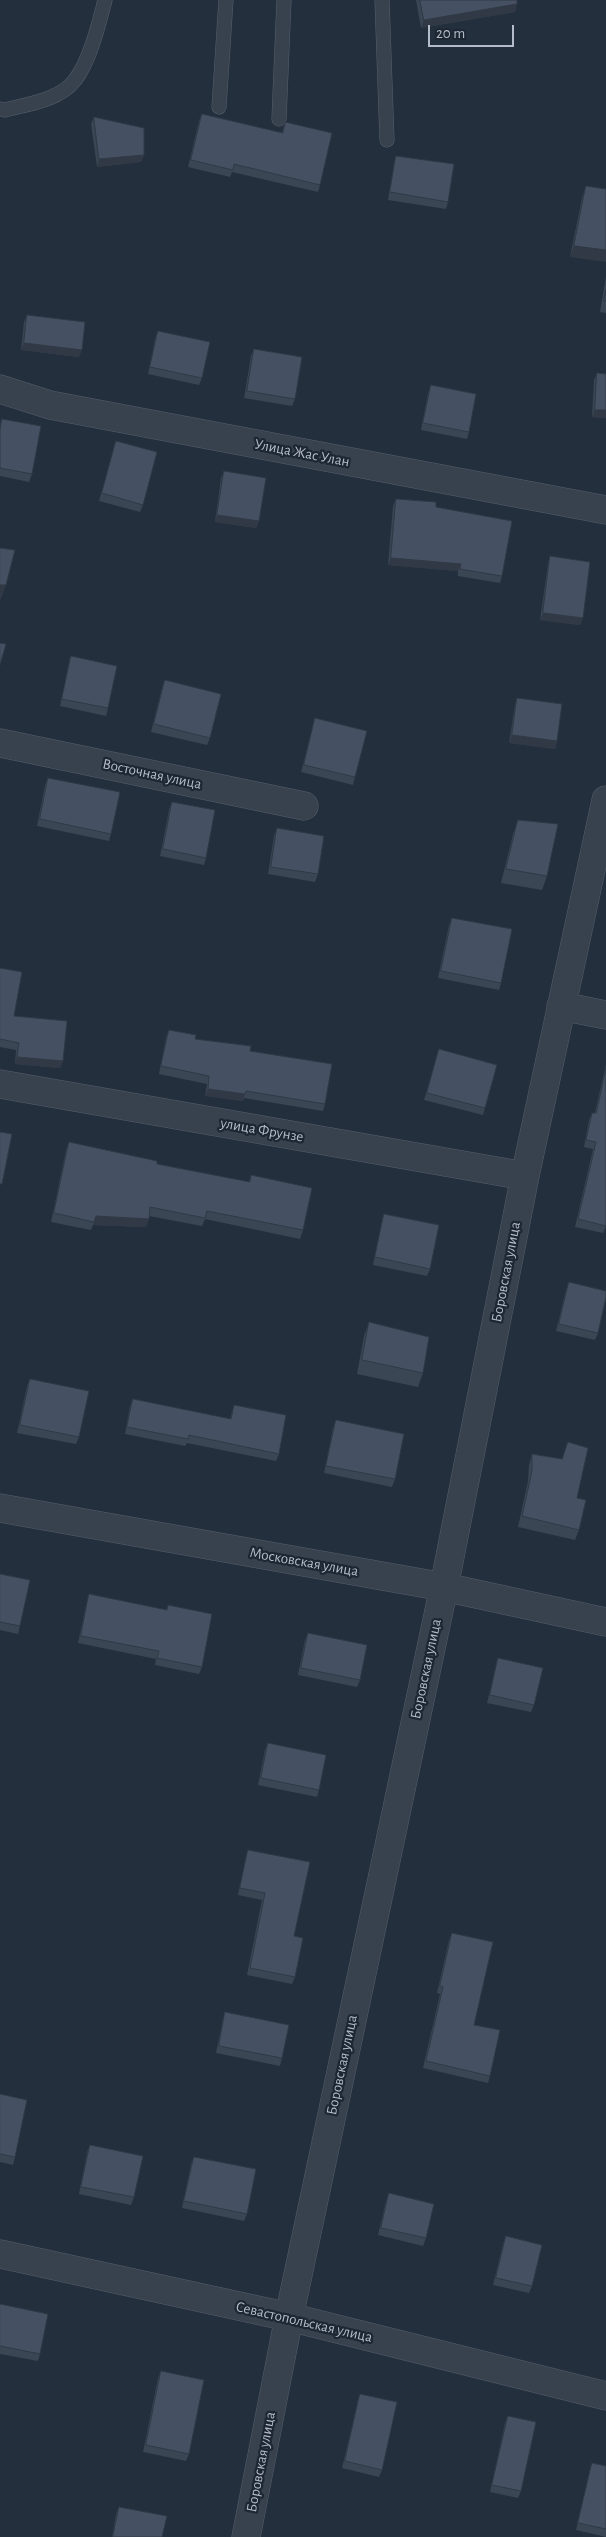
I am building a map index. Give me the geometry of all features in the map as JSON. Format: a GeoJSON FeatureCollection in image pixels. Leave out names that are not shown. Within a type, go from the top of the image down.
{"type":"FeatureCollection","features":[{"type":"Feature","properties":{"kind":"street","name":"Улица Жас Улан"},"geometry":{"type":"LineString","coordinates":[[0,388],[50,405],[606,510]]}},
{"type":"Feature","properties":{"kind":"street","name":"Восточная улица"},"geometry":{"type":"LineString","coordinates":[[0,743],[304,806]]}},
{"type":"Feature","properties":{"kind":"street","name":"Боровская улица"},"geometry":{"type":"LineString","coordinates":[[246,2537],[289,2317],[444,1587],[525,1176],[606,800]]}},
{"type":"Feature","properties":{"kind":"street"},"geometry":{"type":"LineString","coordinates":[[561,1006],[606,1015]]}},
{"type":"Feature","properties":{"kind":"street","name":"улица Фрунзе"},"geometry":{"type":"LineString","coordinates":[[0,1084],[525,1176]]}},
{"type":"Feature","properties":{"kind":"street","name":"Московская улица"},"geometry":{"type":"LineString","coordinates":[[0,1508],[444,1587],[606,1622]]}},
{"type":"Feature","properties":{"kind":"street","name":"Севастопольская улица"},"geometry":{"type":"LineString","coordinates":[[0,2254],[289,2317],[606,2396]]}},
{"type":"Feature","properties":{"kind":"lane"},"geometry":{"type":"LineString","coordinates":[[0,109],[5,110],[40,101],[57,94],[75,80],[93,42],[105,0]]}},
{"type":"Feature","properties":{"kind":"lane"},"geometry":{"type":"LineString","coordinates":[[219,107],[226,0]]}},
{"type":"Feature","properties":{"kind":"lane"},"geometry":{"type":"LineString","coordinates":[[279,120],[284,0]]}},
{"type":"Feature","properties":{"kind":"lane"},"geometry":{"type":"LineString","coordinates":[[382,0],[387,140]]}},
{"type":"Feature","properties":{"kind":"building"},"geometry":{"type":"Polygon","coordinates":[[[420,0],[517,0],[517,4],[424,20],[420,0]]]}},
{"type":"Feature","properties":{"kind":"building"},"geometry":{"type":"Polygon","coordinates":[[[202,114],[283,133],[285,122],[332,133],[320,185],[234,164],[233,170],[191,160],[202,114]]]}},
{"type":"Feature","properties":{"kind":"building"},"geometry":{"type":"Polygon","coordinates":[[[94,117],[144,128],[144,155],[99,159],[94,117]]]}},
{"type":"Feature","properties":{"kind":"building"},"geometry":{"type":"Polygon","coordinates":[[[396,156],[454,164],[448,202],[390,192],[396,156]]]}},
{"type":"Feature","properties":{"kind":"building"},"geometry":{"type":"Polygon","coordinates":[[[586,186],[606,189],[606,250],[574,246],[586,186]]]}},
{"type":"Feature","properties":{"kind":"building"},"geometry":{"type":"Polygon","coordinates":[[[27,315],[85,322],[82,350],[24,343],[27,315]]]}},
{"type":"Feature","properties":{"kind":"building"},"geometry":{"type":"Polygon","coordinates":[[[158,331],[210,342],[202,378],[150,367],[158,331]]]}},
{"type":"Feature","properties":{"kind":"building"},"geometry":{"type":"Polygon","coordinates":[[[254,349],[302,357],[295,399],[247,391],[254,349]]]}},
{"type":"Feature","properties":{"kind":"building"},"geometry":{"type":"Polygon","coordinates":[[[597,373],[606,374],[606,410],[595,410],[597,373]]]}},
{"type":"Feature","properties":{"kind":"building"},"geometry":{"type":"Polygon","coordinates":[[[431,385],[476,394],[469,432],[423,423],[431,385]]]}},
{"type":"Feature","properties":{"kind":"building"},"geometry":{"type":"Polygon","coordinates":[[[2,419],[41,426],[32,474],[0,468],[0,430],[2,419]]]}},
{"type":"Feature","properties":{"kind":"building"},"geometry":{"type":"Polygon","coordinates":[[[116,441],[157,452],[143,505],[102,493],[116,441]]]}},
{"type":"Feature","properties":{"kind":"building"},"geometry":{"type":"Polygon","coordinates":[[[224,471],[266,478],[259,521],[217,515],[224,471]]]}},
{"type":"Feature","properties":{"kind":"building"},"geometry":{"type":"Polygon","coordinates":[[[396,499],[436,502],[436,507],[512,521],[502,576],[460,569],[461,564],[391,558],[396,499]]]}},
{"type":"Feature","properties":{"kind":"building"},"geometry":{"type":"Polygon","coordinates":[[[0,548],[15,550],[6,585],[0,585],[0,548]]]}},
{"type":"Feature","properties":{"kind":"building"},"geometry":{"type":"Polygon","coordinates":[[[550,556],[590,562],[583,618],[543,613],[550,556]]]}},
{"type":"Feature","properties":{"kind":"building"},"geometry":{"type":"Polygon","coordinates":[[[0,643],[6,644],[0,665],[0,643]]]}},
{"type":"Feature","properties":{"kind":"building"},"geometry":{"type":"Polygon","coordinates":[[[71,656],[117,666],[108,708],[62,699],[71,656]]]}},
{"type":"Feature","properties":{"kind":"building"},"geometry":{"type":"Polygon","coordinates":[[[165,680],[221,694],[210,738],[154,724],[165,680]]]}},
{"type":"Feature","properties":{"kind":"building"},"geometry":{"type":"Polygon","coordinates":[[[517,698],[562,704],[557,741],[512,735],[517,698]]]}},
{"type":"Feature","properties":{"kind":"building"},"geometry":{"type":"Polygon","coordinates":[[[315,718],[367,731],[355,777],[304,765],[315,718]]]}},
{"type":"Feature","properties":{"kind":"building"},"geometry":{"type":"Polygon","coordinates":[[[48,778],[120,792],[111,834],[40,819],[48,778]]]}},
{"type":"Feature","properties":{"kind":"building"},"geometry":{"type":"Polygon","coordinates":[[[172,802],[215,810],[206,858],[163,849],[172,802]]]}},
{"type":"Feature","properties":{"kind":"building"},"geometry":{"type":"Polygon","coordinates":[[[518,820],[558,824],[547,876],[506,869],[518,820]]]}},
{"type":"Feature","properties":{"kind":"building"},"geometry":{"type":"Polygon","coordinates":[[[277,828],[324,836],[318,874],[271,867],[277,828]]]}},
{"type":"Feature","properties":{"kind":"building"},"geometry":{"type":"Polygon","coordinates":[[[452,918],[512,929],[501,983],[441,971],[452,918]]]}},
{"type":"Feature","properties":{"kind":"building"},"geometry":{"type":"Polygon","coordinates":[[[0,968],[22,972],[14,1016],[67,1021],[63,1061],[17,1057],[19,1043],[0,1039],[0,968]]]}},
{"type":"Feature","properties":{"kind":"building"},"geometry":{"type":"Polygon","coordinates":[[[169,1030],[196,1035],[195,1039],[251,1046],[250,1051],[332,1064],[325,1104],[246,1091],[245,1094],[208,1089],[209,1076],[161,1066],[169,1030]]]}},
{"type":"Feature","properties":{"kind":"building"},"geometry":{"type":"Polygon","coordinates":[[[439,1049],[497,1065],[485,1108],[427,1093],[439,1049]]]}},
{"type":"Feature","properties":{"kind":"building"},"geometry":{"type":"Polygon","coordinates":[[[606,1068],[606,1226],[578,1219],[596,1142],[586,1140],[592,1113],[596,1113],[606,1068]]]}},
{"type":"Feature","properties":{"kind":"building"},"geometry":{"type":"Polygon","coordinates":[[[0,1132],[12,1134],[2,1184],[0,1184],[0,1132]]]}},
{"type":"Feature","properties":{"kind":"building"},"geometry":{"type":"Polygon","coordinates":[[[69,1142],[157,1161],[157,1164],[250,1182],[251,1175],[312,1188],[303,1230],[207,1211],[205,1218],[150,1207],[149,1219],[96,1216],[94,1222],[54,1213],[69,1142]]]}},
{"type":"Feature","properties":{"kind":"building"},"geometry":{"type":"Polygon","coordinates":[[[384,1214],[439,1225],[430,1269],[375,1257],[384,1214]]]}},
{"type":"Feature","properties":{"kind":"building"},"geometry":{"type":"Polygon","coordinates":[[[569,1282],[606,1291],[598,1333],[559,1324],[569,1282]]]}},
{"type":"Feature","properties":{"kind":"building"},"geometry":{"type":"Polygon","coordinates":[[[369,1322],[429,1337],[423,1373],[362,1360],[369,1322]]]}},
{"type":"Feature","properties":{"kind":"building"},"geometry":{"type":"Polygon","coordinates":[[[30,1379],[89,1391],[79,1437],[20,1425],[30,1379]]]}},
{"type":"Feature","properties":{"kind":"building"},"geometry":{"type":"Polygon","coordinates":[[[133,1399],[231,1419],[234,1405],[286,1415],[279,1454],[189,1435],[188,1439],[127,1427],[133,1399]]]}},
{"type":"Feature","properties":{"kind":"building"},"geometry":{"type":"Polygon","coordinates":[[[336,1420],[404,1434],[395,1479],[326,1466],[336,1420]]]}},
{"type":"Feature","properties":{"kind":"building"},"geometry":{"type":"Polygon","coordinates":[[[568,1442],[588,1448],[577,1498],[586,1500],[579,1530],[522,1516],[532,1471],[532,1454],[562,1459],[568,1442]]]}},
{"type":"Feature","properties":{"kind":"building"},"geometry":{"type":"Polygon","coordinates":[[[0,1574],[30,1580],[20,1626],[0,1622],[0,1574]]]}},
{"type":"Feature","properties":{"kind":"building"},"geometry":{"type":"Polygon","coordinates":[[[89,1594],[167,1610],[168,1605],[212,1614],[202,1667],[157,1658],[159,1651],[81,1636],[89,1594]]]}},
{"type":"Feature","properties":{"kind":"building"},"geometry":{"type":"Polygon","coordinates":[[[308,1633],[367,1645],[360,1680],[301,1668],[308,1633]]]}},
{"type":"Feature","properties":{"kind":"building"},"geometry":{"type":"Polygon","coordinates":[[[498,1658],[543,1668],[534,1705],[490,1695],[498,1658]]]}},
{"type":"Feature","properties":{"kind":"building"},"geometry":{"type":"Polygon","coordinates":[[[268,1743],[326,1755],[319,1790],[261,1778],[268,1743]]]}},
{"type":"Feature","properties":{"kind":"building"},"geometry":{"type":"Polygon","coordinates":[[[248,1850],[310,1862],[294,1936],[303,1938],[295,1977],[250,1968],[265,1893],[240,1888],[248,1850]]]}},
{"type":"Feature","properties":{"kind":"building"},"geometry":{"type":"Polygon","coordinates":[[[452,1933],[493,1942],[474,2025],[500,2030],[490,2076],[426,2061],[443,1987],[440,1986],[452,1933]]]}},
{"type":"Feature","properties":{"kind":"building"},"geometry":{"type":"Polygon","coordinates":[[[225,2012],[289,2025],[282,2058],[219,2046],[225,2012]]]}},
{"type":"Feature","properties":{"kind":"building"},"geometry":{"type":"Polygon","coordinates":[[[0,2094],[27,2100],[15,2157],[0,2154],[0,2094]]]}},
{"type":"Feature","properties":{"kind":"building"},"geometry":{"type":"Polygon","coordinates":[[[90,2145],[143,2156],[134,2197],[81,2187],[90,2145]]]}},
{"type":"Feature","properties":{"kind":"building"},"geometry":{"type":"Polygon","coordinates":[[[194,2157],[256,2169],[247,2214],[184,2201],[194,2157]]]}},
{"type":"Feature","properties":{"kind":"building"},"geometry":{"type":"Polygon","coordinates":[[[389,2193],[434,2204],[426,2238],[381,2228],[389,2193]]]}},
{"type":"Feature","properties":{"kind":"building"},"geometry":{"type":"Polygon","coordinates":[[[506,2236],[542,2245],[532,2286],[496,2278],[506,2236]]]}},
{"type":"Feature","properties":{"kind":"building"},"geometry":{"type":"Polygon","coordinates":[[[0,2304],[48,2314],[40,2354],[0,2346],[0,2304]]]}},
{"type":"Feature","properties":{"kind":"building"},"geometry":{"type":"Polygon","coordinates":[[[161,2371],[204,2380],[189,2454],[146,2445],[161,2371]]]}},
{"type":"Feature","properties":{"kind":"building"},"geometry":{"type":"Polygon","coordinates":[[[360,2394],[397,2402],[382,2470],[345,2461],[360,2394]]]}},
{"type":"Feature","properties":{"kind":"building"},"geometry":{"type":"Polygon","coordinates":[[[508,2416],[536,2422],[521,2491],[492,2485],[508,2416]]]}},
{"type":"Feature","properties":{"kind":"building"},"geometry":{"type":"Polygon","coordinates":[[[592,2463],[606,2466],[606,2529],[578,2523],[592,2463]]]}},
{"type":"Feature","properties":{"kind":"building"},"geometry":{"type":"Polygon","coordinates":[[[119,2507],[167,2516],[162,2537],[113,2537],[119,2507]]]}}]}
